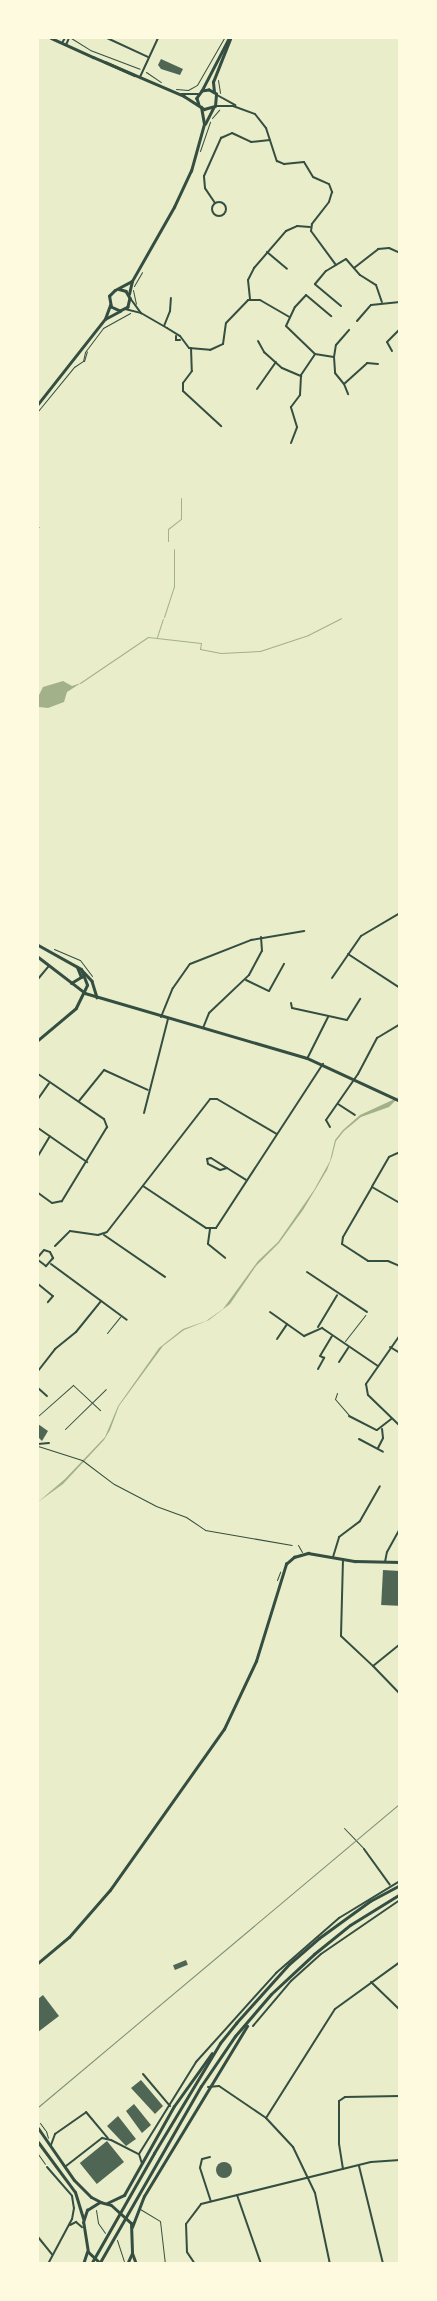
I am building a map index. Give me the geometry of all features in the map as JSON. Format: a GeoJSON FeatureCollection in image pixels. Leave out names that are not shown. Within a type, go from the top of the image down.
{"type":"FeatureCollection","features":[{"type":"Feature","properties":{"kind":"main road"},"geometry":{"type":"LineString","coordinates":[[38,945],[75,964],[81,969],[87,981],[85,993],[68,1017],[38,1040]]}},
{"type":"Feature","properties":{"kind":"main road"},"geometry":{"type":"LineString","coordinates":[[38,957],[85,993]]}},
{"type":"Feature","properties":{"kind":"main road"},"geometry":{"type":"LineString","coordinates":[[71,983],[81,977],[75,964]]}},
{"type":"Feature","properties":{"kind":"main road"},"geometry":{"type":"LineString","coordinates":[[83,2222],[90,2207],[106,2203],[124,2195],[185,2089],[220,2043],[290,1964],[341,1921],[400,1885]]}},
{"type":"Feature","properties":{"kind":"main road"},"geometry":{"type":"LineString","coordinates":[[38,2142],[75,2192],[83,2222],[87,2248],[91,2257],[100,2264],[201,2086],[258,2010],[288,1977],[338,1934],[400,1894]]}},
{"type":"Feature","properties":{"kind":"main road"},"geometry":{"type":"LineString","coordinates":[[136,2264],[132,2252],[132,2227],[138,2208],[208,2087],[258,2010]]}},
{"type":"Feature","properties":{"kind":"main road"},"geometry":{"type":"LineString","coordinates":[[91,2264],[220,2043]]}},
{"type":"Feature","properties":{"kind":"main road"},"geometry":{"type":"LineString","coordinates":[[38,2128],[64,2167],[83,2190],[118,2210],[129,2220],[132,2227]]}},
{"type":"Feature","properties":{"kind":"main road"},"geometry":{"type":"LineString","coordinates":[[83,2264],[87,2248]]}},
{"type":"Feature","properties":{"kind":"main road"},"geometry":{"type":"LineString","coordinates":[[125,2262],[132,2252]]}},
{"type":"Feature","properties":{"kind":"street"},"geometry":{"type":"LineString","coordinates":[[52,38],[139,78],[177,93],[200,106],[239,107]]}},
{"type":"Feature","properties":{"kind":"street"},"geometry":{"type":"LineString","coordinates":[[62,43],[64,38]]}},
{"type":"Feature","properties":{"kind":"street"},"geometry":{"type":"LineString","coordinates":[[66,45],[69,38]]}},
{"type":"Feature","properties":{"kind":"street"},"geometry":{"type":"LineString","coordinates":[[107,38],[148,57]]}},
{"type":"Feature","properties":{"kind":"street"},"geometry":{"type":"LineString","coordinates":[[139,78],[158,38]]}},
{"type":"Feature","properties":{"kind":"street"},"geometry":{"type":"LineString","coordinates":[[203,129],[200,92],[230,38]]}},
{"type":"Feature","properties":{"kind":"street"},"geometry":{"type":"LineString","coordinates":[[141,313],[130,298],[132,281],[185,185],[203,129],[214,106],[215,93],[213,82],[230,38]]}},
{"type":"Feature","properties":{"kind":"street"},"geometry":{"type":"LineString","coordinates":[[177,93],[200,92],[207,89],[261,118],[278,162],[302,161],[313,177],[317,177],[329,184],[332,194],[311,227],[313,238],[325,249],[336,265]]}},
{"type":"Feature","properties":{"kind":"street"},"geometry":{"type":"LineString","coordinates":[[215,203],[212,212],[223,215],[225,205],[215,203],[205,188],[204,176],[220,138],[232,133],[251,142],[270,140]]}},
{"type":"Feature","properties":{"kind":"street"},"geometry":{"type":"LineString","coordinates":[[105,319],[125,310],[141,313],[164,326],[176,336],[180,336],[180,340],[191,348],[211,350],[221,346],[225,338],[226,323],[250,299],[249,276],[267,252],[288,229],[311,227]]}},
{"type":"Feature","properties":{"kind":"street"},"geometry":{"type":"LineString","coordinates":[[354,268],[378,249],[388,248],[400,253]]}},
{"type":"Feature","properties":{"kind":"street"},"geometry":{"type":"LineString","coordinates":[[267,252],[287,269]]}},
{"type":"Feature","properties":{"kind":"street"},"geometry":{"type":"LineString","coordinates":[[341,306],[316,285],[325,272],[346,259],[354,268],[376,284],[382,302]]}},
{"type":"Feature","properties":{"kind":"street"},"geometry":{"type":"LineString","coordinates":[[38,404],[105,319],[110,305],[109,296],[132,281]]}},
{"type":"Feature","properties":{"kind":"street"},"geometry":{"type":"LineString","coordinates":[[118,289],[129,294]]}},
{"type":"Feature","properties":{"kind":"street"},"geometry":{"type":"LineString","coordinates":[[332,316],[308,296],[296,305],[286,329],[302,338],[315,354],[334,357]]}},
{"type":"Feature","properties":{"kind":"street"},"geometry":{"type":"LineString","coordinates":[[125,310],[130,298]]}},
{"type":"Feature","properties":{"kind":"street"},"geometry":{"type":"LineString","coordinates":[[164,326],[171,309],[170,298]]}},
{"type":"Feature","properties":{"kind":"street"},"geometry":{"type":"LineString","coordinates":[[250,299],[261,300],[273,310],[290,317]]}},
{"type":"Feature","properties":{"kind":"street"},"geometry":{"type":"LineString","coordinates":[[357,321],[370,305],[382,302],[400,302]]}},
{"type":"Feature","properties":{"kind":"street"},"geometry":{"type":"LineString","coordinates":[[110,305],[120,311]]}},
{"type":"Feature","properties":{"kind":"street"},"geometry":{"type":"LineString","coordinates":[[392,351],[387,342],[400,329]]}},
{"type":"Feature","properties":{"kind":"street"},"geometry":{"type":"LineString","coordinates":[[348,330],[336,345],[334,357],[335,373],[344,384],[348,394]]}},
{"type":"Feature","properties":{"kind":"street"},"geometry":{"type":"LineString","coordinates":[[258,341],[263,352],[286,370],[301,376]]}},
{"type":"Feature","properties":{"kind":"street"},"geometry":{"type":"LineString","coordinates":[[191,348],[192,370],[183,383],[183,391],[221,426]]}},
{"type":"Feature","properties":{"kind":"street"},"geometry":{"type":"LineString","coordinates":[[292,443],[297,427],[291,408],[300,394],[301,376],[315,354]]}},
{"type":"Feature","properties":{"kind":"street"},"geometry":{"type":"LineString","coordinates":[[257,389],[276,362]]}},
{"type":"Feature","properties":{"kind":"street"},"geometry":{"type":"LineString","coordinates":[[344,384],[367,363],[378,364]]}},
{"type":"Feature","properties":{"kind":"street"},"geometry":{"type":"LineString","coordinates":[[332,978],[361,936],[400,913]]}},
{"type":"Feature","properties":{"kind":"street"},"geometry":{"type":"LineString","coordinates":[[161,1017],[177,981],[190,964],[261,937],[304,931]]}},
{"type":"Feature","properties":{"kind":"street"},"geometry":{"type":"LineString","coordinates":[[203,1029],[209,1013],[246,980],[262,951],[261,937]]}},
{"type":"Feature","properties":{"kind":"street"},"geometry":{"type":"LineString","coordinates":[[348,954],[400,988]]}},
{"type":"Feature","properties":{"kind":"street"},"geometry":{"type":"LineString","coordinates":[[246,980],[269,991],[284,964]]}},
{"type":"Feature","properties":{"kind":"street"},"geometry":{"type":"LineString","coordinates":[[38,979],[49,966]]}},
{"type":"Feature","properties":{"kind":"street"},"geometry":{"type":"LineString","coordinates":[[81,969],[92,981],[97,998]]}},
{"type":"Feature","properties":{"kind":"street"},"geometry":{"type":"LineString","coordinates":[[85,993],[161,1017],[307,1058],[355,1078],[390,1098],[400,1101]]}},
{"type":"Feature","properties":{"kind":"street"},"geometry":{"type":"LineString","coordinates":[[291,1003],[292,1008],[328,1017],[349,1019],[360,1000]]}},
{"type":"Feature","properties":{"kind":"street"},"geometry":{"type":"LineString","coordinates":[[307,1058],[328,1017]]}},
{"type":"Feature","properties":{"kind":"street"},"geometry":{"type":"LineString","coordinates":[[144,1113],[148,1090],[168,1019]]}},
{"type":"Feature","properties":{"kind":"street"},"geometry":{"type":"LineString","coordinates":[[330,1127],[326,1120],[355,1078],[377,1038],[400,1024]]}},
{"type":"Feature","properties":{"kind":"street"},"geometry":{"type":"LineString","coordinates":[[143,1186],[210,1229],[216,1228],[323,1064]]}},
{"type":"Feature","properties":{"kind":"street"},"geometry":{"type":"LineString","coordinates":[[79,1101],[104,1070],[148,1090]]}},
{"type":"Feature","properties":{"kind":"street"},"geometry":{"type":"LineString","coordinates":[[38,1074],[79,1101],[107,1123],[104,1138],[61,1202],[52,1203],[38,1193]]}},
{"type":"Feature","properties":{"kind":"street"},"geometry":{"type":"LineString","coordinates":[[38,1099],[50,1082]]}},
{"type":"Feature","properties":{"kind":"street"},"geometry":{"type":"LineString","coordinates":[[104,1235],[210,1099],[217,1098],[277,1134]]}},
{"type":"Feature","properties":{"kind":"street"},"geometry":{"type":"LineString","coordinates":[[337,1103],[355,1114]]}},
{"type":"Feature","properties":{"kind":"street"},"geometry":{"type":"LineString","coordinates":[[38,1128],[87,1162]]}},
{"type":"Feature","properties":{"kind":"street"},"geometry":{"type":"LineString","coordinates":[[38,1156],[50,1136]]}},
{"type":"Feature","properties":{"kind":"street"},"geometry":{"type":"LineString","coordinates":[[400,1152],[389,1158],[343,1237],[342,1244],[368,1261],[388,1260],[400,1266]]}},
{"type":"Feature","properties":{"kind":"street"},"geometry":{"type":"LineString","coordinates":[[227,1168],[220,1170],[208,1164],[207,1159],[211,1158],[227,1168],[246,1180]]}},
{"type":"Feature","properties":{"kind":"street"},"geometry":{"type":"LineString","coordinates":[[372,1187],[400,1203]]}},
{"type":"Feature","properties":{"kind":"street"},"geometry":{"type":"LineString","coordinates":[[210,1229],[208,1244],[224,1258]]}},
{"type":"Feature","properties":{"kind":"street"},"geometry":{"type":"LineString","coordinates":[[55,1246],[70,1231],[104,1235],[165,1277]]}},
{"type":"Feature","properties":{"kind":"street"},"geometry":{"type":"LineString","coordinates":[[40,1264],[38,1252],[50,1252],[52,1264]]}},
{"type":"Feature","properties":{"kind":"street"},"geometry":{"type":"LineString","coordinates":[[40,1264],[52,1264],[120,1317],[127,1320]]}},
{"type":"Feature","properties":{"kind":"street"},"geometry":{"type":"LineString","coordinates":[[307,1272],[334,1288],[338,1295],[367,1312]]}},
{"type":"Feature","properties":{"kind":"street"},"geometry":{"type":"LineString","coordinates":[[38,1284],[52,1296],[48,1302]]}},
{"type":"Feature","properties":{"kind":"street"},"geometry":{"type":"LineString","coordinates":[[270,1312],[304,1336],[312,1335],[338,1295]]}},
{"type":"Feature","properties":{"kind":"street"},"geometry":{"type":"LineString","coordinates":[[38,1371],[55,1349],[76,1332],[100,1302]]}},
{"type":"Feature","properties":{"kind":"street"},"geometry":{"type":"LineString","coordinates":[[278,1339],[287,1324]]}},
{"type":"Feature","properties":{"kind":"street"},"geometry":{"type":"LineString","coordinates":[[318,1327],[378,1366]]}},
{"type":"Feature","properties":{"kind":"street"},"geometry":{"type":"LineString","coordinates":[[400,1335],[378,1366],[366,1390],[391,1419],[400,1426]]}},
{"type":"Feature","properties":{"kind":"street"},"geometry":{"type":"LineString","coordinates":[[318,1369],[324,1358],[320,1356],[332,1336]]}},
{"type":"Feature","properties":{"kind":"street"},"geometry":{"type":"LineString","coordinates":[[390,1347],[400,1353]]}},
{"type":"Feature","properties":{"kind":"street"},"geometry":{"type":"LineString","coordinates":[[339,1362],[348,1348]]}},
{"type":"Feature","properties":{"kind":"street"},"geometry":{"type":"LineString","coordinates":[[38,1388],[47,1396]]}},
{"type":"Feature","properties":{"kind":"street"},"geometry":{"type":"LineString","coordinates":[[349,1416],[373,1429],[382,1430]]}},
{"type":"Feature","properties":{"kind":"street"},"geometry":{"type":"LineString","coordinates":[[377,1449],[383,1438],[382,1430],[391,1419]]}},
{"type":"Feature","properties":{"kind":"street"},"geometry":{"type":"LineString","coordinates":[[359,1439],[383,1452]]}},
{"type":"Feature","properties":{"kind":"street"},"geometry":{"type":"LineString","coordinates":[[38,1445],[49,1443]]}},
{"type":"Feature","properties":{"kind":"street"},"geometry":{"type":"LineString","coordinates":[[334,1557],[339,1537],[360,1521],[380,1486]]}},
{"type":"Feature","properties":{"kind":"street"},"geometry":{"type":"LineString","coordinates":[[385,1562],[386,1552],[400,1529]]}},
{"type":"Feature","properties":{"kind":"street"},"geometry":{"type":"LineString","coordinates":[[38,1963],[69,1937],[110,1890],[224,1729],[256,1661],[282,1571],[289,1561],[302,1553],[343,1559],[400,1562]]}},
{"type":"Feature","properties":{"kind":"street"},"geometry":{"type":"LineString","coordinates":[[343,1559],[340,1632],[400,1694]]}},
{"type":"Feature","properties":{"kind":"street"},"geometry":{"type":"LineString","coordinates":[[373,1666],[400,1644]]}},
{"type":"Feature","properties":{"kind":"street"},"geometry":{"type":"LineString","coordinates":[[364,1849],[390,1885]]}},
{"type":"Feature","properties":{"kind":"street"},"geometry":{"type":"LineString","coordinates":[[139,2154],[196,2062],[276,1973],[324,1930],[390,1885],[400,1881]]}},
{"type":"Feature","properties":{"kind":"street"},"geometry":{"type":"LineString","coordinates":[[253,2026],[291,1981],[316,1958],[353,1929],[400,1900]]}},
{"type":"Feature","properties":{"kind":"street"},"geometry":{"type":"LineString","coordinates":[[266,2118],[330,2017],[371,1982],[400,1962]]}},
{"type":"Feature","properties":{"kind":"street"},"geometry":{"type":"LineString","coordinates":[[371,1982],[400,2010]]}},
{"type":"Feature","properties":{"kind":"street"},"geometry":{"type":"LineString","coordinates":[[143,2074],[170,2106]]}},
{"type":"Feature","properties":{"kind":"street"},"geometry":{"type":"LineString","coordinates":[[208,2087],[219,2086],[266,2118],[293,2147],[308,2177],[320,2211],[330,2264]]}},
{"type":"Feature","properties":{"kind":"street"},"geometry":{"type":"LineString","coordinates":[[343,2169],[338,2136],[338,2104],[342,2098],[400,2096]]}},
{"type":"Feature","properties":{"kind":"street"},"geometry":{"type":"LineString","coordinates":[[50,2147],[54,2136],[84,2112],[89,2113],[108,2139],[139,2154],[142,2164]]}},
{"type":"Feature","properties":{"kind":"street"},"geometry":{"type":"LineString","coordinates":[[64,2167],[98,2140],[108,2139]]}},
{"type":"Feature","properties":{"kind":"street"},"geometry":{"type":"LineString","coordinates":[[210,2157],[202,2159],[200,2168],[211,2201]]}},
{"type":"Feature","properties":{"kind":"street"},"geometry":{"type":"LineString","coordinates":[[195,2264],[187,2252],[186,2224],[201,2204],[382,2160],[400,2160]]}},
{"type":"Feature","properties":{"kind":"street"},"geometry":{"type":"LineString","coordinates":[[47,2166],[73,2200],[74,2211],[48,2264]]}},
{"type":"Feature","properties":{"kind":"street"},"geometry":{"type":"LineString","coordinates":[[358,2166],[383,2264]]}},
{"type":"Feature","properties":{"kind":"street"},"geometry":{"type":"LineString","coordinates":[[237,2195],[261,2264]]}},
{"type":"Feature","properties":{"kind":"street"},"geometry":{"type":"LineString","coordinates":[[68,2226],[76,2222],[84,2229]]}},
{"type":"Feature","properties":{"kind":"street"},"geometry":{"type":"LineString","coordinates":[[38,2237],[53,2255]]}},
{"type":"Feature","properties":{"kind":"lane"},"geometry":{"type":"LineString","coordinates":[[38,1416],[73,1385],[100,1410]]}},
{"type":"Feature","properties":{"kind":"lane"},"geometry":{"type":"LineString","coordinates":[[65,1429],[106,1389]]}},
{"type":"Feature","properties":{"kind":"lane"},"geometry":{"type":"LineString","coordinates":[[337,1393],[335,1399],[349,1416]]}},
{"type":"Feature","properties":{"kind":"lane"},"geometry":{"type":"LineString","coordinates":[[298,1545],[302,1553]]}},
{"type":"Feature","properties":{"kind":"lane"},"geometry":{"type":"LineString","coordinates":[[344,1828],[364,1849]]}},
{"type":"Feature","properties":{"kind":"lane"},"geometry":{"type":"LineString","coordinates":[[138,2208],[160,2221],[165,2264]]}},
{"type":"Feature","properties":{"kind":"path"},"geometry":{"type":"LineString","coordinates":[[69,38],[90,50],[142,70],[166,84]]}},
{"type":"Feature","properties":{"kind":"path"},"geometry":{"type":"LineString","coordinates":[[172,87],[190,89],[202,77],[224,38]]}},
{"type":"Feature","properties":{"kind":"path"},"geometry":{"type":"LineString","coordinates":[[38,411],[74,367],[83,360],[87,350],[104,328],[129,314]]}},
{"type":"Feature","properties":{"kind":"path"},"geometry":{"type":"LineString","coordinates":[[84,361],[87,350]]}},
{"type":"Feature","properties":{"kind":"path"},"geometry":{"type":"LineString","coordinates":[[50,948],[80,960],[95,982]]}},
{"type":"Feature","properties":{"kind":"path"},"geometry":{"type":"LineString","coordinates":[[343,1344],[367,1312]]}},
{"type":"Feature","properties":{"kind":"path"},"geometry":{"type":"LineString","coordinates":[[107,1334],[120,1317]]}},
{"type":"Feature","properties":{"kind":"path"},"geometry":{"type":"LineString","coordinates":[[38,1445],[85,1462],[114,1484],[156,1506],[186,1517],[205,1530],[292,1545]]}},
{"type":"Feature","properties":{"kind":"path"},"geometry":{"type":"LineString","coordinates":[[40,2123],[48,2138]]}},
{"type":"Feature","properties":{"kind":"path"},"geometry":{"type":"LineString","coordinates":[[38,2154],[47,2166]]}},
{"type":"Feature","properties":{"kind":"path"},"geometry":{"type":"LineString","coordinates":[[40,2157],[44,2154]]}},
{"type":"Feature","properties":{"kind":"path"},"geometry":{"type":"LineString","coordinates":[[95,2208],[104,2232]]}},
{"type":"Feature","properties":{"kind":"path"},"geometry":{"type":"LineString","coordinates":[[118,2240],[125,2262]]}},
{"type":"Feature","properties":{"kind":"shaded area"},"geometry":{"type":"Polygon","coordinates":[[[63,681],[72,686],[81,683],[67,692],[64,702],[48,708],[39,707],[38,697],[43,687],[63,681]]]}},
{"type":"Feature","properties":{"kind":"shaded area"},"geometry":{"type":"Polygon","coordinates":[[[399,1097],[389,1107],[361,1117],[344,1131],[336,1141],[332,1157],[327,1170],[303,1210],[279,1243],[256,1266],[230,1304],[209,1320],[184,1330],[163,1346],[119,1406],[104,1440],[63,1484],[38,1502],[65,1479],[105,1437],[118,1406],[159,1348],[183,1329],[206,1321],[223,1309],[258,1261],[278,1242],[314,1190],[330,1161],[335,1140],[343,1130],[360,1115],[399,1097]]]}},
{"type":"Feature","properties":{"kind":"building"},"geometry":{"type":"Polygon","coordinates":[[[161,59],[183,69],[180,75],[161,69],[158,65],[161,59]]]}},
{"type":"Feature","properties":{"kind":"building"},"geometry":{"type":"Polygon","coordinates":[[[38,1424],[48,1431],[42,1441],[38,1437],[38,1424]]]}},
{"type":"Feature","properties":{"kind":"building"},"geometry":{"type":"Polygon","coordinates":[[[383,1570],[400,1571],[398,1606],[381,1605],[383,1570]]]}},
{"type":"Feature","properties":{"kind":"building"},"geometry":{"type":"Polygon","coordinates":[[[186,1960],[188,1965],[175,1970],[173,1965],[186,1960]]]}},
{"type":"Feature","properties":{"kind":"building"},"geometry":{"type":"Polygon","coordinates":[[[43,1995],[59,2016],[38,2032],[38,1999],[43,1995]]]}},
{"type":"Feature","properties":{"kind":"building"},"geometry":{"type":"Polygon","coordinates":[[[141,2080],[163,2106],[155,2114],[131,2088],[141,2080]]]}},
{"type":"Feature","properties":{"kind":"building"},"geometry":{"type":"Polygon","coordinates":[[[134,2104],[151,2125],[142,2133],[126,2111],[134,2104]]]}},
{"type":"Feature","properties":{"kind":"building"},"geometry":{"type":"Polygon","coordinates":[[[118,2116],[136,2139],[126,2146],[107,2126],[118,2116]]]}},
{"type":"Feature","properties":{"kind":"building"},"geometry":{"type":"Polygon","coordinates":[[[107,2141],[124,2162],[97,2184],[80,2163],[107,2141]]]}},
{"type":"Feature","properties":{"kind":"building"},"geometry":{"type":"Polygon","coordinates":[[[224,2162],[230,2164],[232,2170],[230,2176],[224,2178],[218,2176],[216,2170],[218,2164],[224,2162]]]}},
{"type":"Feature","properties":{"kind":"waterway"},"geometry":{"type":"LineString","coordinates":[[168,541],[168,529],[181,519],[181,498]]}},
{"type":"Feature","properties":{"kind":"waterway"},"geometry":{"type":"LineString","coordinates":[[164,617],[174,587],[174,549]]}},
{"type":"Feature","properties":{"kind":"waterway"},"geometry":{"type":"LineString","coordinates":[[80,683],[148,637],[201,643],[200,649],[221,653],[260,651],[308,635],[341,618]]}},
{"type":"Feature","properties":{"kind":"waterway"},"geometry":{"type":"LineString","coordinates":[[157,637],[163,619]]}},
{"type":"Feature","properties":{"kind":"railway"},"geometry":{"type":"LineString","coordinates":[[38,2107],[400,1803]]}}]}
